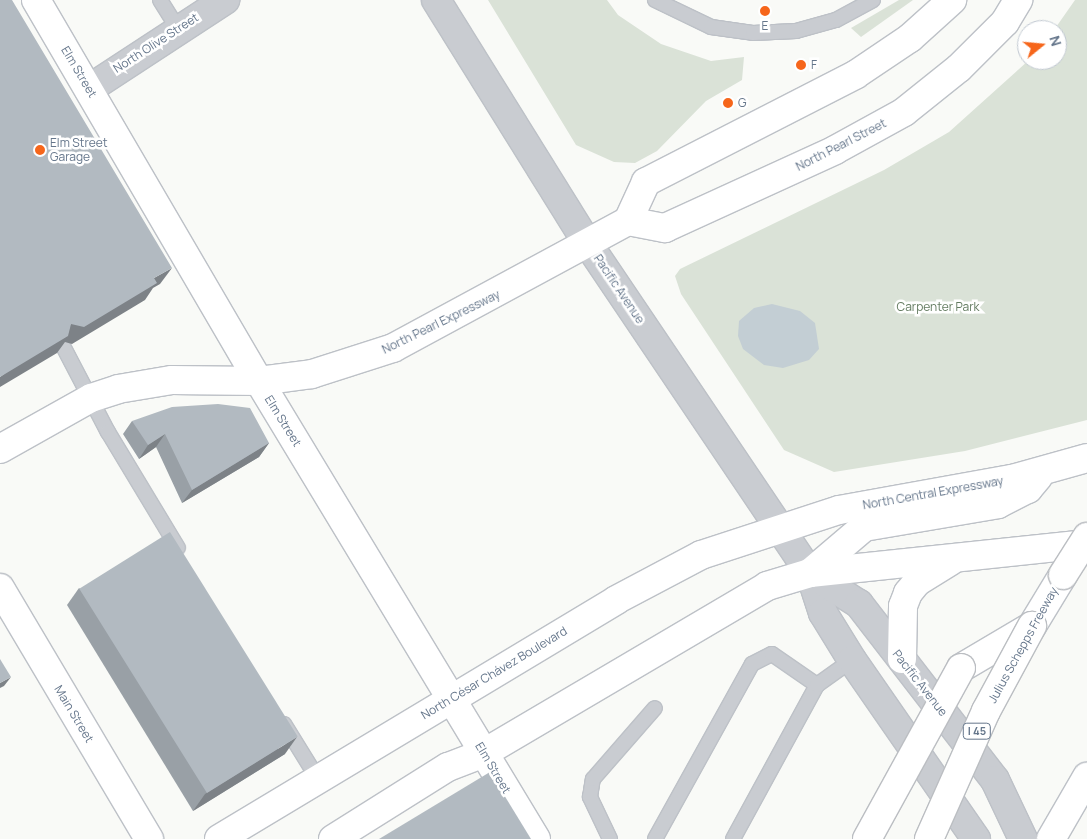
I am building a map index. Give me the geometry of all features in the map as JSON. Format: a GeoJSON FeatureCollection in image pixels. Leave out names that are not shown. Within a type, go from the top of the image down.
{"type":"FeatureCollection","features":[{"type":"Feature","properties":{"kind":"main road","name":"Elm Street"},"geometry":{"type":"LineString","coordinates":[[36,0],[259,382],[536,839]]}},
{"type":"Feature","properties":{"kind":"main road"},"geometry":{"type":"LineString","coordinates":[[588,244],[628,221],[646,182],[855,75],[910,38],[952,0]]}},
{"type":"Feature","properties":{"kind":"main road","name":"North Pearl Street"},"geometry":{"type":"LineString","coordinates":[[628,221],[664,228],[835,150],[904,112],[960,68],[1005,22],[1018,0]]}},
{"type":"Feature","properties":{"kind":"main road","name":"North Pearl Expressway"},"geometry":{"type":"LineString","coordinates":[[0,449],[91,398],[172,380],[259,382],[312,374],[393,348],[588,244]]}},
{"type":"Feature","properties":{"kind":"main road","name":"North Central Expressway"},"geometry":{"type":"LineString","coordinates":[[778,527],[839,510],[1042,471],[1087,458]]}},
{"type":"Feature","properties":{"kind":"main road"},"geometry":{"type":"LineString","coordinates":[[810,572],[864,527],[998,504],[1028,490],[1042,471]]}},
{"type":"Feature","properties":{"kind":"main road","name":"North César Chávez Boulevard"},"geometry":{"type":"LineString","coordinates":[[219,839],[657,577],[778,527]]}},
{"type":"Feature","properties":{"kind":"main road","name":"Julius Schepps Freeway"},"geometry":{"type":"LineString","coordinates":[[929,839],[986,711],[1032,626],[1087,537]]}},
{"type":"Feature","properties":{"kind":"main road"},"geometry":{"type":"LineString","coordinates":[[333,839],[448,767],[484,753],[767,586],[810,572],[1087,544]]}},
{"type":"Feature","properties":{"kind":"main road"},"geometry":{"type":"LineString","coordinates":[[902,659],[903,606],[908,593],[917,582],[959,557]]}},
{"type":"Feature","properties":{"kind":"main road","name":"Main Street"},"geometry":{"type":"LineString","coordinates":[[0,588],[149,839]]}},
{"type":"Feature","properties":{"kind":"main road"},"geometry":{"type":"LineString","coordinates":[[867,839],[961,668],[1032,626]]}},
{"type":"Feature","properties":{"kind":"main road"},"geometry":{"type":"LineString","coordinates":[[1051,839],[1087,777]]}},
{"type":"Feature","properties":{"kind":"street","name":"North Olive Street"},"geometry":{"type":"LineString","coordinates":[[89,89],[225,0]]}},
{"type":"Feature","properties":{"kind":"street","name":"Pacific Avenue"},"geometry":{"type":"LineString","coordinates":[[436,0],[588,244],[810,572],[823,613],[852,660],[976,839]]}},
{"type":"Feature","properties":{"kind":"street","name":"Pacific Avenue"},"geometry":{"type":"LineString","coordinates":[[810,572],[859,604],[995,780],[1023,839]]}},
{"type":"Feature","properties":{"kind":"lane"},"geometry":{"type":"LineString","coordinates":[[160,0],[178,29]]}},
{"type":"Feature","properties":{"kind":"lane"},"geometry":{"type":"LineString","coordinates":[[655,0],[711,27],[753,33],[796,31],[828,22],[873,0]]}},
{"type":"Feature","properties":{"kind":"lane"},"geometry":{"type":"LineString","coordinates":[[64,348],[188,564]]}},
{"type":"Feature","properties":{"kind":"lane"},"geometry":{"type":"LineString","coordinates":[[655,839],[752,664],[772,654],[817,685]]}},
{"type":"Feature","properties":{"kind":"lane"},"geometry":{"type":"LineString","coordinates":[[733,839],[817,685],[852,660]]}},
{"type":"Feature","properties":{"kind":"lane"},"geometry":{"type":"LineString","coordinates":[[274,707],[318,779]]}},
{"type":"Feature","properties":{"kind":"lane"},"geometry":{"type":"LineString","coordinates":[[610,839],[590,797],[593,779],[655,708]]}},
{"type":"Feature","properties":{"kind":"green space"},"geometry":{"type":"Polygon","coordinates":[[[488,0],[607,0],[618,15],[661,44],[711,61],[744,57],[742,80],[706,101],[657,151],[635,163],[614,162],[576,145],[488,0]]]}},
{"type":"Feature","properties":{"kind":"green space"},"geometry":{"type":"Polygon","coordinates":[[[899,0],[913,0],[861,37],[851,28],[899,0]]]}},
{"type":"Feature","properties":{"kind":"green space","name":"Carpenter Park"},"geometry":{"type":"Polygon","coordinates":[[[1075,0],[1087,0],[1087,420],[965,451],[834,472],[784,450],[681,294],[675,276],[680,269],[884,170],[949,132],[1018,70],[1067,70],[1067,20],[1061,20],[1075,0]]]}},
{"type":"Feature","properties":{"kind":"shaded area"},"geometry":{"type":"Polygon","coordinates":[[[772,304],[800,311],[815,323],[819,349],[809,360],[783,368],[764,365],[743,349],[738,336],[739,321],[754,308],[772,304]]]}},
{"type":"Feature","properties":{"kind":"building","name":"Elm Street Garage"},"geometry":{"type":"Polygon","coordinates":[[[0,0],[12,0],[172,268],[154,278],[157,283],[84,327],[71,324],[68,336],[0,377],[0,0]]]}},
{"type":"Feature","properties":{"kind":"building"},"geometry":{"type":"Polygon","coordinates":[[[218,404],[250,408],[269,443],[192,490],[165,434],[148,445],[132,421],[172,407],[218,404]]]}},
{"type":"Feature","properties":{"kind":"building"},"geometry":{"type":"Polygon","coordinates":[[[170,532],[298,736],[207,793],[79,589],[170,532]]]}},
{"type":"Feature","properties":{"kind":"building"},"geometry":{"type":"Polygon","coordinates":[[[0,659],[11,677],[0,683],[0,659]]]}},
{"type":"Feature","properties":{"kind":"building"},"geometry":{"type":"Polygon","coordinates":[[[490,772],[531,839],[379,839],[490,772]]]}},
{"type":"Feature","properties":{"kind":"place","name":"E"},"geometry":{"type":"Point","coordinates":[765,11]}},
{"type":"Feature","properties":{"kind":"place","name":"F"},"geometry":{"type":"Point","coordinates":[801,65]}},
{"type":"Feature","properties":{"kind":"place","name":"G"},"geometry":{"type":"Point","coordinates":[728,103]}},
{"type":"Feature","properties":{"kind":"place","name":"Elm Street Garage"},"geometry":{"type":"Point","coordinates":[40,150]}}]}
